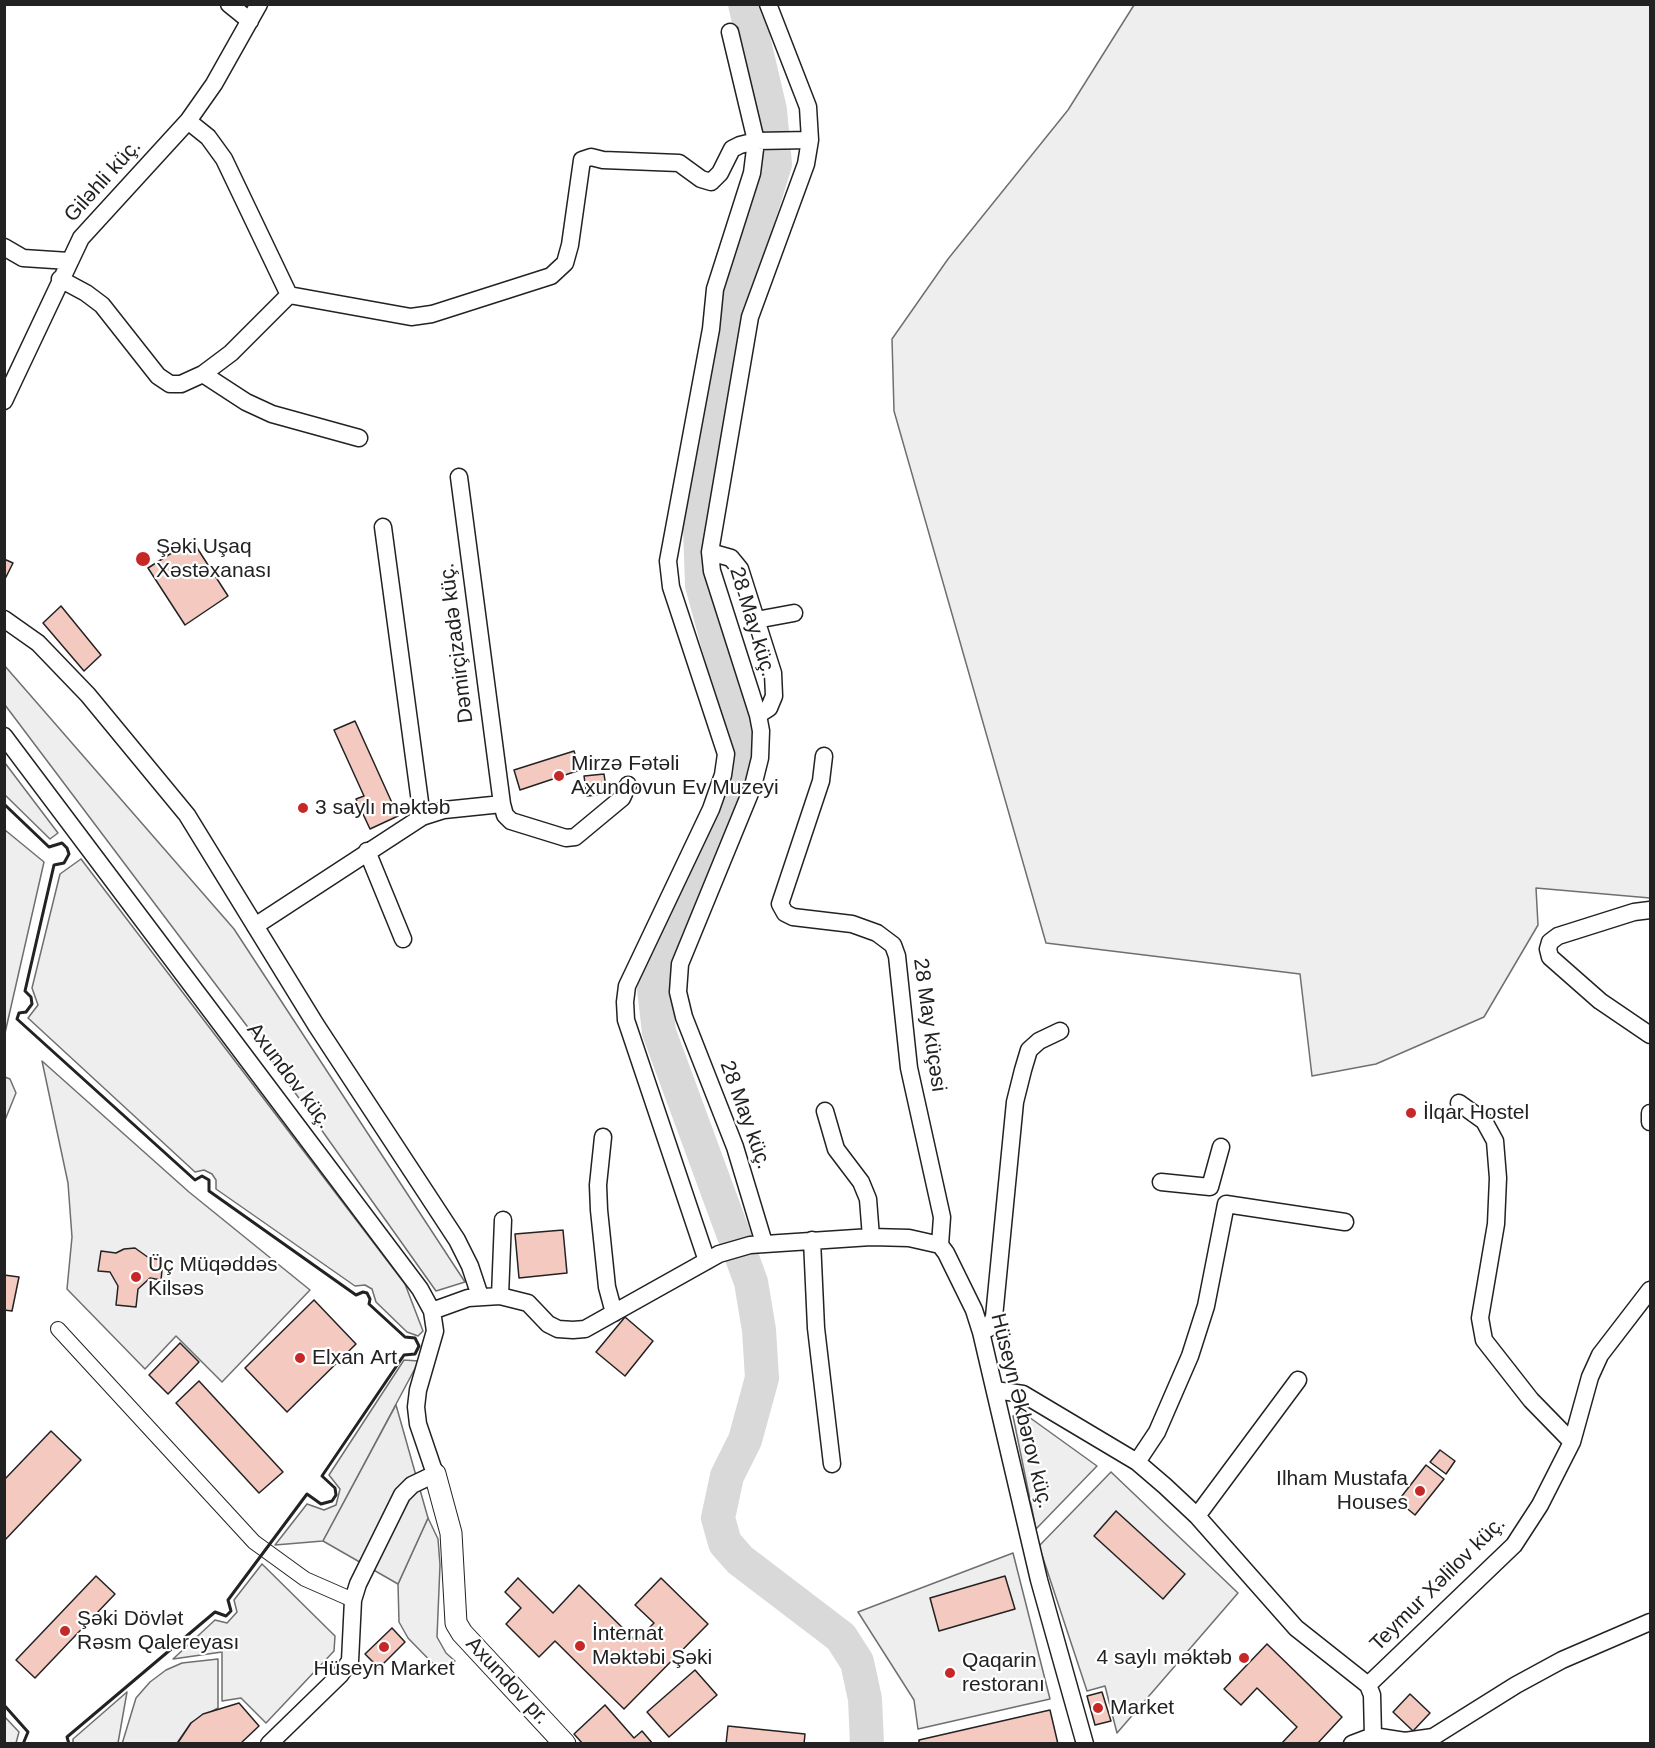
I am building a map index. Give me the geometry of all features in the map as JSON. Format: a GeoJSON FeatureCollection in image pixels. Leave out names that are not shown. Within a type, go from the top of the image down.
{"type":"FeatureCollection","features":[{"type":"Feature","properties":{"kind":"street"},"geometry":{"type":"LineString","coordinates":[[229,4],[250,21]]}},
{"type":"Feature","properties":{"kind":"street","name":"Giləhli küç."},"geometry":{"type":"LineString","coordinates":[[5,399],[81,238],[104,209],[188,121],[214,84],[259,4]]}},
{"type":"Feature","properties":{"kind":"street","name":"28 May küç."},"geometry":{"type":"LineString","coordinates":[[757,1244],[735,1147],[684,1017],[678,992],[680,964],[753,786],[760,758],[761,731],[758,715],[712,571],[710,552],[750,317],[806,164],[801,140],[807,107],[768,4]]}},
{"type":"Feature","properties":{"kind":"street"},"geometry":{"type":"LineString","coordinates":[[713,1257],[626,1020],[625,1002],[627,986],[711,809],[723,775],[726,754],[720,730],[671,587],[668,561],[711,329],[716,289],[760,141],[730,32]]}},
{"type":"Feature","properties":{"kind":"street"},"geometry":{"type":"LineString","coordinates":[[188,121],[208,137],[224,159],[289,295]]}},
{"type":"Feature","properties":{"kind":"street"},"geometry":{"type":"LineString","coordinates":[[289,295],[411,317],[432,314],[551,276],[565,263],[570,245],[582,160],[591,157],[603,160],[679,163],[701,179],[711,182],[720,173],[732,149],[760,141],[801,140]]}},
{"type":"Feature","properties":{"kind":"street"},"geometry":{"type":"LineString","coordinates":[[4,247],[22,258],[69,261]]}},
{"type":"Feature","properties":{"kind":"street"},"geometry":{"type":"LineString","coordinates":[[60,279],[86,293],[102,306],[158,376],[170,384],[182,384],[203,374],[231,353],[289,295]]}},
{"type":"Feature","properties":{"kind":"street"},"geometry":{"type":"LineString","coordinates":[[203,374],[246,402],[272,414],[359,438]]}},
{"type":"Feature","properties":{"kind":"street","name":"Dəmirçizadə küç."},"geometry":{"type":"LineString","coordinates":[[459,477],[502,804]]}},
{"type":"Feature","properties":{"kind":"street"},"geometry":{"type":"LineString","coordinates":[[383,527],[422,817]]}},
{"type":"Feature","properties":{"kind":"street"},"geometry":{"type":"LineString","coordinates":[[710,552],[731,558],[740,569],[773,673],[774,696],[769,708],[758,715]]}},
{"type":"Feature","properties":{"kind":"street"},"geometry":{"type":"LineString","coordinates":[[756,620],[794,613]]}},
{"type":"Feature","properties":{"kind":"street"},"geometry":{"type":"LineString","coordinates":[[4,619],[18,627],[56,661],[137,752],[187,815],[316,1025],[457,1240],[470,1266],[480,1296]]}},
{"type":"Feature","properties":{"kind":"street","name":"Axundov küç."},"geometry":{"type":"LineString","coordinates":[[4,736],[420,1289],[432,1311],[434,1338],[418,1390],[416,1407],[418,1424],[435,1474]]}},
{"type":"Feature","properties":{"kind":"street","name":"28 May küçəsi"},"geometry":{"type":"LineString","coordinates":[[824,756],[821,781],[780,904],[785,913],[793,917],[852,924],[877,933],[893,945],[897,956],[909,1068],[942,1217],[940,1245]]}},
{"type":"Feature","properties":{"kind":"street"},"geometry":{"type":"LineString","coordinates":[[255,926],[422,817],[444,810],[502,804],[505,815],[511,821],[566,838],[582,833],[622,798],[628,785]]}},
{"type":"Feature","properties":{"kind":"street"},"geometry":{"type":"LineString","coordinates":[[367,851],[403,939]]}},
{"type":"Feature","properties":{"kind":"street"},"geometry":{"type":"LineString","coordinates":[[1650,910],[1634,912],[1558,936],[1550,942],[1550,957],[1600,1001],[1650,1035]]}},
{"type":"Feature","properties":{"kind":"street"},"geometry":{"type":"LineString","coordinates":[[981,1332],[989,1328],[993,1317],[1016,1102],[1023,1071],[1029,1050],[1060,1031]]}},
{"type":"Feature","properties":{"kind":"street"},"geometry":{"type":"LineString","coordinates":[[1459,1103],[1484,1121],[1495,1141],[1498,1178],[1496,1224],[1480,1318],[1484,1340],[1531,1400],[1572,1442]]}},
{"type":"Feature","properties":{"kind":"street"},"geometry":{"type":"LineString","coordinates":[[825,1111],[836,1149],[861,1182],[868,1199],[871,1238]]}},
{"type":"Feature","properties":{"kind":"street"},"geometry":{"type":"LineString","coordinates":[[603,1137],[597,1185],[607,1287],[614,1313]]}},
{"type":"Feature","properties":{"kind":"street"},"geometry":{"type":"LineString","coordinates":[[1210,1187],[1221,1147]]}},
{"type":"Feature","properties":{"kind":"street"},"geometry":{"type":"LineString","coordinates":[[1161,1182],[1210,1187],[1226,1204],[1345,1222]]}},
{"type":"Feature","properties":{"kind":"street"},"geometry":{"type":"LineString","coordinates":[[1137,1462],[1157,1432],[1190,1356],[1206,1306],[1226,1204]]}},
{"type":"Feature","properties":{"kind":"street"},"geometry":{"type":"LineString","coordinates":[[500,1296],[503,1220]]}},
{"type":"Feature","properties":{"kind":"street"},"geometry":{"type":"LineString","coordinates":[[432,1311],[480,1296],[500,1296],[528,1303],[548,1324],[558,1329],[585,1329],[713,1257],[757,1244],[812,1240],[909,1238],[940,1245]]}},
{"type":"Feature","properties":{"kind":"street"},"geometry":{"type":"LineString","coordinates":[[812,1240],[816,1328],[832,1464]]}},
{"type":"Feature","properties":{"kind":"street","name":"Hüseyn Əkbərov küç."},"geometry":{"type":"LineString","coordinates":[[940,1245],[974,1310],[981,1332],[1039,1580],[1085,1743]]}},
{"type":"Feature","properties":{"kind":"street","name":"Teymur Xəlilov küç."},"geometry":{"type":"LineString","coordinates":[[1368,1685],[1514,1545],[1540,1505],[1572,1442],[1590,1377],[1600,1355],[1650,1290]]}},
{"type":"Feature","properties":{"kind":"street"},"geometry":{"type":"LineString","coordinates":[[58,1329],[254,1542],[305,1579],[353,1599]]}},
{"type":"Feature","properties":{"kind":"street"},"geometry":{"type":"LineString","coordinates":[[1197,1516],[1298,1380]]}},
{"type":"Feature","properties":{"kind":"street"},"geometry":{"type":"LineString","coordinates":[[995,1390],[1023,1394],[1137,1462],[1197,1516],[1296,1628],[1368,1685],[1372,1695],[1373,1737]]}},
{"type":"Feature","properties":{"kind":"street"},"geometry":{"type":"LineString","coordinates":[[278,1740],[340,1675],[350,1661],[353,1599],[358,1584],[402,1495],[412,1485],[435,1474]]}},
{"type":"Feature","properties":{"kind":"street","name":"Axundov pr."},"geometry":{"type":"LineString","coordinates":[[435,1474],[451,1533],[456,1623],[462,1634],[565,1743]]}},
{"type":"Feature","properties":{"kind":"street"},"geometry":{"type":"LineString","coordinates":[[1353,1743],[1373,1737],[1405,1741],[1436,1740],[1516,1685],[1562,1660],[1650,1622]]}},
{"type":"Feature","properties":{"kind":"shaded area"},"geometry":{"type":"Polygon","coordinates":[[[1134,5],[1650,5],[1650,898],[1536,888],[1538,925],[1484,1017],[1376,1064],[1312,1076],[1300,974],[1046,943],[894,411],[892,339],[948,259],[1068,110],[1134,5]]]}},
{"type":"Feature","properties":{"kind":"shaded area"},"geometry":{"type":"Polygon","coordinates":[[[4,665],[234,929],[465,1282],[436,1291],[259,1042],[5,705],[4,665]]]}},
{"type":"Feature","properties":{"kind":"shaded area"},"geometry":{"type":"Polygon","coordinates":[[[5,763],[58,833],[50,839],[5,795],[5,763]]]}},
{"type":"Feature","properties":{"kind":"shaded area"},"geometry":{"type":"Polygon","coordinates":[[[5,830],[44,862],[5,1033],[5,830]]]}},
{"type":"Feature","properties":{"kind":"shaded area"},"geometry":{"type":"Polygon","coordinates":[[[81,859],[405,1284],[423,1331],[418,1336],[407,1332],[376,1302],[372,1289],[365,1285],[355,1286],[216,1189],[216,1180],[212,1174],[204,1170],[195,1172],[28,1018],[38,1005],[32,988],[60,874],[81,859]]]}},
{"type":"Feature","properties":{"kind":"shaded area"},"geometry":{"type":"Polygon","coordinates":[[[42,1061],[189,1192],[310,1290],[222,1382],[176,1336],[145,1369],[67,1289],[72,1237],[68,1183],[42,1061]]]}},
{"type":"Feature","properties":{"kind":"shaded area"},"geometry":{"type":"Polygon","coordinates":[[[5,1077],[10,1079],[16,1093],[5,1120],[5,1077]]]}},
{"type":"Feature","properties":{"kind":"shaded area"},"geometry":{"type":"Polygon","coordinates":[[[404,1360],[419,1361],[323,1541],[275,1545],[307,1504],[324,1510],[336,1505],[340,1489],[329,1475],[404,1360]]]}},
{"type":"Feature","properties":{"kind":"shaded area"},"geometry":{"type":"Polygon","coordinates":[[[396,1405],[428,1518],[398,1584],[323,1541],[396,1405]]]}},
{"type":"Feature","properties":{"kind":"shaded area"},"geometry":{"type":"Polygon","coordinates":[[[1022,1412],[1097,1466],[1036,1529],[1013,1416],[1022,1412]]]}},
{"type":"Feature","properties":{"kind":"shaded area"},"geometry":{"type":"Polygon","coordinates":[[[1111,1472],[1238,1593],[1117,1733],[1105,1686],[1087,1691],[1039,1546],[1111,1472]]]}},
{"type":"Feature","properties":{"kind":"shaded area"},"geometry":{"type":"Polygon","coordinates":[[[428,1518],[438,1539],[440,1565],[437,1637],[446,1653],[455,1661],[443,1674],[408,1638],[399,1622],[398,1584],[428,1518]]]}},
{"type":"Feature","properties":{"kind":"shaded area"},"geometry":{"type":"Polygon","coordinates":[[[1013,1553],[1050,1699],[918,1729],[914,1700],[858,1612],[1013,1553]]]}},
{"type":"Feature","properties":{"kind":"shaded area"},"geometry":{"type":"Polygon","coordinates":[[[262,1564],[335,1636],[334,1651],[266,1723],[241,1698],[222,1701],[222,1652],[173,1659],[215,1620],[227,1623],[237,1612],[234,1600],[262,1564]]]}},
{"type":"Feature","properties":{"kind":"shaded area"},"geometry":{"type":"Polygon","coordinates":[[[218,1659],[218,1708],[191,1723],[177,1743],[122,1744],[136,1698],[150,1682],[166,1670],[182,1663],[218,1659]]]}},
{"type":"Feature","properties":{"kind":"shaded area"},"geometry":{"type":"Polygon","coordinates":[[[127,1692],[118,1743],[73,1743],[73,1739],[127,1692]]]}},
{"type":"Feature","properties":{"kind":"shaded area"},"geometry":{"type":"Polygon","coordinates":[[[4,1716],[19,1732],[16,1743],[5,1743],[4,1716]]]}},
{"type":"Feature","properties":{"kind":"building"},"geometry":{"type":"Polygon","coordinates":[[[192,540],[228,596],[185,625],[148,568],[192,540]]]}},
{"type":"Feature","properties":{"kind":"building"},"geometry":{"type":"Polygon","coordinates":[[[4,559],[13,563],[4,581],[4,559]]]}},
{"type":"Feature","properties":{"kind":"building"},"geometry":{"type":"Polygon","coordinates":[[[61,606],[101,655],[84,671],[43,623],[61,606]]]}},
{"type":"Feature","properties":{"kind":"building"},"geometry":{"type":"Polygon","coordinates":[[[355,721],[398,816],[370,829],[356,799],[364,796],[334,730],[355,721]]]}},
{"type":"Feature","properties":{"kind":"building"},"geometry":{"type":"Polygon","coordinates":[[[574,751],[580,770],[520,790],[514,770],[574,751]]]}},
{"type":"Feature","properties":{"kind":"building"},"geometry":{"type":"Polygon","coordinates":[[[604,774],[607,794],[587,796],[584,776],[604,774]]]}},
{"type":"Feature","properties":{"kind":"building"},"geometry":{"type":"Polygon","coordinates":[[[563,1230],[567,1273],[519,1278],[515,1234],[563,1230]]]}},
{"type":"Feature","properties":{"kind":"building","name":"Üç Müqəddəs Kilsəs"},"geometry":{"type":"Polygon","coordinates":[[[135,1248],[149,1258],[163,1260],[161,1280],[150,1278],[138,1289],[136,1307],[116,1305],[118,1286],[110,1272],[98,1271],[101,1251],[116,1253],[124,1249],[135,1248]]]}},
{"type":"Feature","properties":{"kind":"building"},"geometry":{"type":"Polygon","coordinates":[[[4,1275],[19,1277],[12,1311],[4,1310],[4,1275]]]}},
{"type":"Feature","properties":{"kind":"building"},"geometry":{"type":"Polygon","coordinates":[[[314,1300],[356,1344],[287,1412],[245,1368],[314,1300]]]}},
{"type":"Feature","properties":{"kind":"building"},"geometry":{"type":"Polygon","coordinates":[[[625,1317],[653,1341],[625,1376],[596,1352],[625,1317]]]}},
{"type":"Feature","properties":{"kind":"building"},"geometry":{"type":"Polygon","coordinates":[[[180,1343],[199,1362],[168,1394],[149,1375],[180,1343]]]}},
{"type":"Feature","properties":{"kind":"building"},"geometry":{"type":"Polygon","coordinates":[[[199,1381],[283,1472],[259,1493],[176,1403],[199,1381]]]}},
{"type":"Feature","properties":{"kind":"building"},"geometry":{"type":"Polygon","coordinates":[[[51,1431],[81,1460],[4,1541],[4,1480],[51,1431]]]}},
{"type":"Feature","properties":{"kind":"building"},"geometry":{"type":"Polygon","coordinates":[[[1440,1450],[1455,1461],[1446,1474],[1430,1462],[1440,1450]]]}},
{"type":"Feature","properties":{"kind":"building"},"geometry":{"type":"Polygon","coordinates":[[[1426,1465],[1444,1479],[1415,1515],[1398,1501],[1426,1465]]]}},
{"type":"Feature","properties":{"kind":"building"},"geometry":{"type":"Polygon","coordinates":[[[1116,1511],[1185,1574],[1163,1599],[1094,1536],[1116,1511]]]}},
{"type":"Feature","properties":{"kind":"building"},"geometry":{"type":"Polygon","coordinates":[[[96,1576],[115,1594],[35,1678],[16,1660],[96,1576]]]}},
{"type":"Feature","properties":{"kind":"building"},"geometry":{"type":"Polygon","coordinates":[[[1005,1576],[1015,1609],[939,1631],[930,1598],[1005,1576]]]}},
{"type":"Feature","properties":{"kind":"building"},"geometry":{"type":"Polygon","coordinates":[[[518,1578],[553,1613],[579,1585],[636,1641],[654,1623],[635,1605],[661,1578],[708,1624],[624,1709],[555,1641],[539,1657],[506,1624],[521,1608],[505,1592],[518,1578]]]}},
{"type":"Feature","properties":{"kind":"building"},"geometry":{"type":"Polygon","coordinates":[[[392,1628],[405,1642],[379,1668],[365,1654],[392,1628]]]}},
{"type":"Feature","properties":{"kind":"building"},"geometry":{"type":"Polygon","coordinates":[[[1267,1644],[1342,1717],[1317,1744],[1281,1744],[1297,1727],[1257,1688],[1241,1705],[1224,1689],[1267,1644]]]}},
{"type":"Feature","properties":{"kind":"building"},"geometry":{"type":"Polygon","coordinates":[[[695,1670],[717,1695],[669,1737],[647,1712],[695,1670]]]}},
{"type":"Feature","properties":{"kind":"building"},"geometry":{"type":"Polygon","coordinates":[[[1102,1692],[1111,1721],[1095,1725],[1087,1696],[1102,1692]]]}},
{"type":"Feature","properties":{"kind":"building"},"geometry":{"type":"Polygon","coordinates":[[[1410,1694],[1430,1713],[1413,1731],[1393,1712],[1410,1694]]]}},
{"type":"Feature","properties":{"kind":"building"},"geometry":{"type":"Polygon","coordinates":[[[239,1703],[259,1726],[240,1744],[177,1744],[191,1723],[203,1714],[239,1703]]]}},
{"type":"Feature","properties":{"kind":"building"},"geometry":{"type":"Polygon","coordinates":[[[605,1705],[634,1738],[642,1731],[653,1744],[583,1744],[574,1734],[605,1705]]]}},
{"type":"Feature","properties":{"kind":"building"},"geometry":{"type":"Polygon","coordinates":[[[1050,1710],[1058,1744],[919,1744],[919,1740],[1050,1710]]]}},
{"type":"Feature","properties":{"kind":"building"},"geometry":{"type":"Polygon","coordinates":[[[728,1726],[805,1734],[804,1744],[726,1744],[728,1726]]]}},
{"type":"Feature","properties":{"kind":"waterway"},"geometry":{"type":"LineString","coordinates":[[745,4],[770,110],[775,164],[744,264],[725,350],[700,528],[702,585],[726,673],[742,746],[731,803],[660,962],[654,989],[659,1032],[751,1282],[759,1330],[762,1378],[745,1440],[727,1476],[718,1518],[725,1543],[740,1560],[841,1637],[857,1662],[865,1699],[867,1744]]}},
{"type":"Feature","properties":{"kind":"wall"},"geometry":{"type":"LineString","coordinates":[[4,804],[49,847],[62,843],[69,854],[64,863],[54,865],[25,991],[31,997],[32,1004],[26,1012],[19,1013],[17,1019],[195,1180],[202,1176],[209,1180],[209,1191],[356,1295],[367,1293],[370,1299],[369,1304],[405,1337],[415,1338],[419,1346],[415,1354],[404,1355],[322,1476],[335,1488],[336,1495],[332,1501],[321,1504],[307,1494],[228,1600],[231,1611],[226,1616],[215,1612],[67,1737],[69,1744]]}},
{"type":"Feature","properties":{"kind":"wall"},"geometry":{"type":"LineString","coordinates":[[4,1705],[28,1732],[23,1744]]}},
{"type":"Feature","properties":{"kind":"place","name":"Şəki Uşaq Xəstəxanası"},"geometry":{"type":"Point","coordinates":[143,559]}},
{"type":"Feature","properties":{"kind":"place","name":"Mirzə Fətəli Axundovun Ev Muzeyi"},"geometry":{"type":"Point","coordinates":[559,776]}},
{"type":"Feature","properties":{"kind":"place","name":"3 saylı məktəb"},"geometry":{"type":"Point","coordinates":[303,808]}},
{"type":"Feature","properties":{"kind":"place","name":"İlqar Hostel"},"geometry":{"type":"Point","coordinates":[1411,1113]}},
{"type":"Feature","properties":{"kind":"place","name":"Üç Müqəddəs Kilsəs"},"geometry":{"type":"Point","coordinates":[136,1277]}},
{"type":"Feature","properties":{"kind":"place","name":"Elxan Art"},"geometry":{"type":"Point","coordinates":[300,1358]}},
{"type":"Feature","properties":{"kind":"place","name":"Ilham Mustafa Houses"},"geometry":{"type":"Point","coordinates":[1420,1491]}},
{"type":"Feature","properties":{"kind":"place","name":"Şəki Dövlət Rəsm Qalereyası"},"geometry":{"type":"Point","coordinates":[65,1631]}},
{"type":"Feature","properties":{"kind":"place","name":"İnternat Məktəbi Şəki"},"geometry":{"type":"Point","coordinates":[580,1646]}},
{"type":"Feature","properties":{"kind":"place","name":"Hüseyn Market"},"geometry":{"type":"Point","coordinates":[384,1647]}},
{"type":"Feature","properties":{"kind":"place","name":"4 saylı məktəb"},"geometry":{"type":"Point","coordinates":[1244,1658]}},
{"type":"Feature","properties":{"kind":"place","name":"Qaqarin restoranı"},"geometry":{"type":"Point","coordinates":[950,1673]}},
{"type":"Feature","properties":{"kind":"place","name":"Market"},"geometry":{"type":"Point","coordinates":[1098,1708]}}]}
